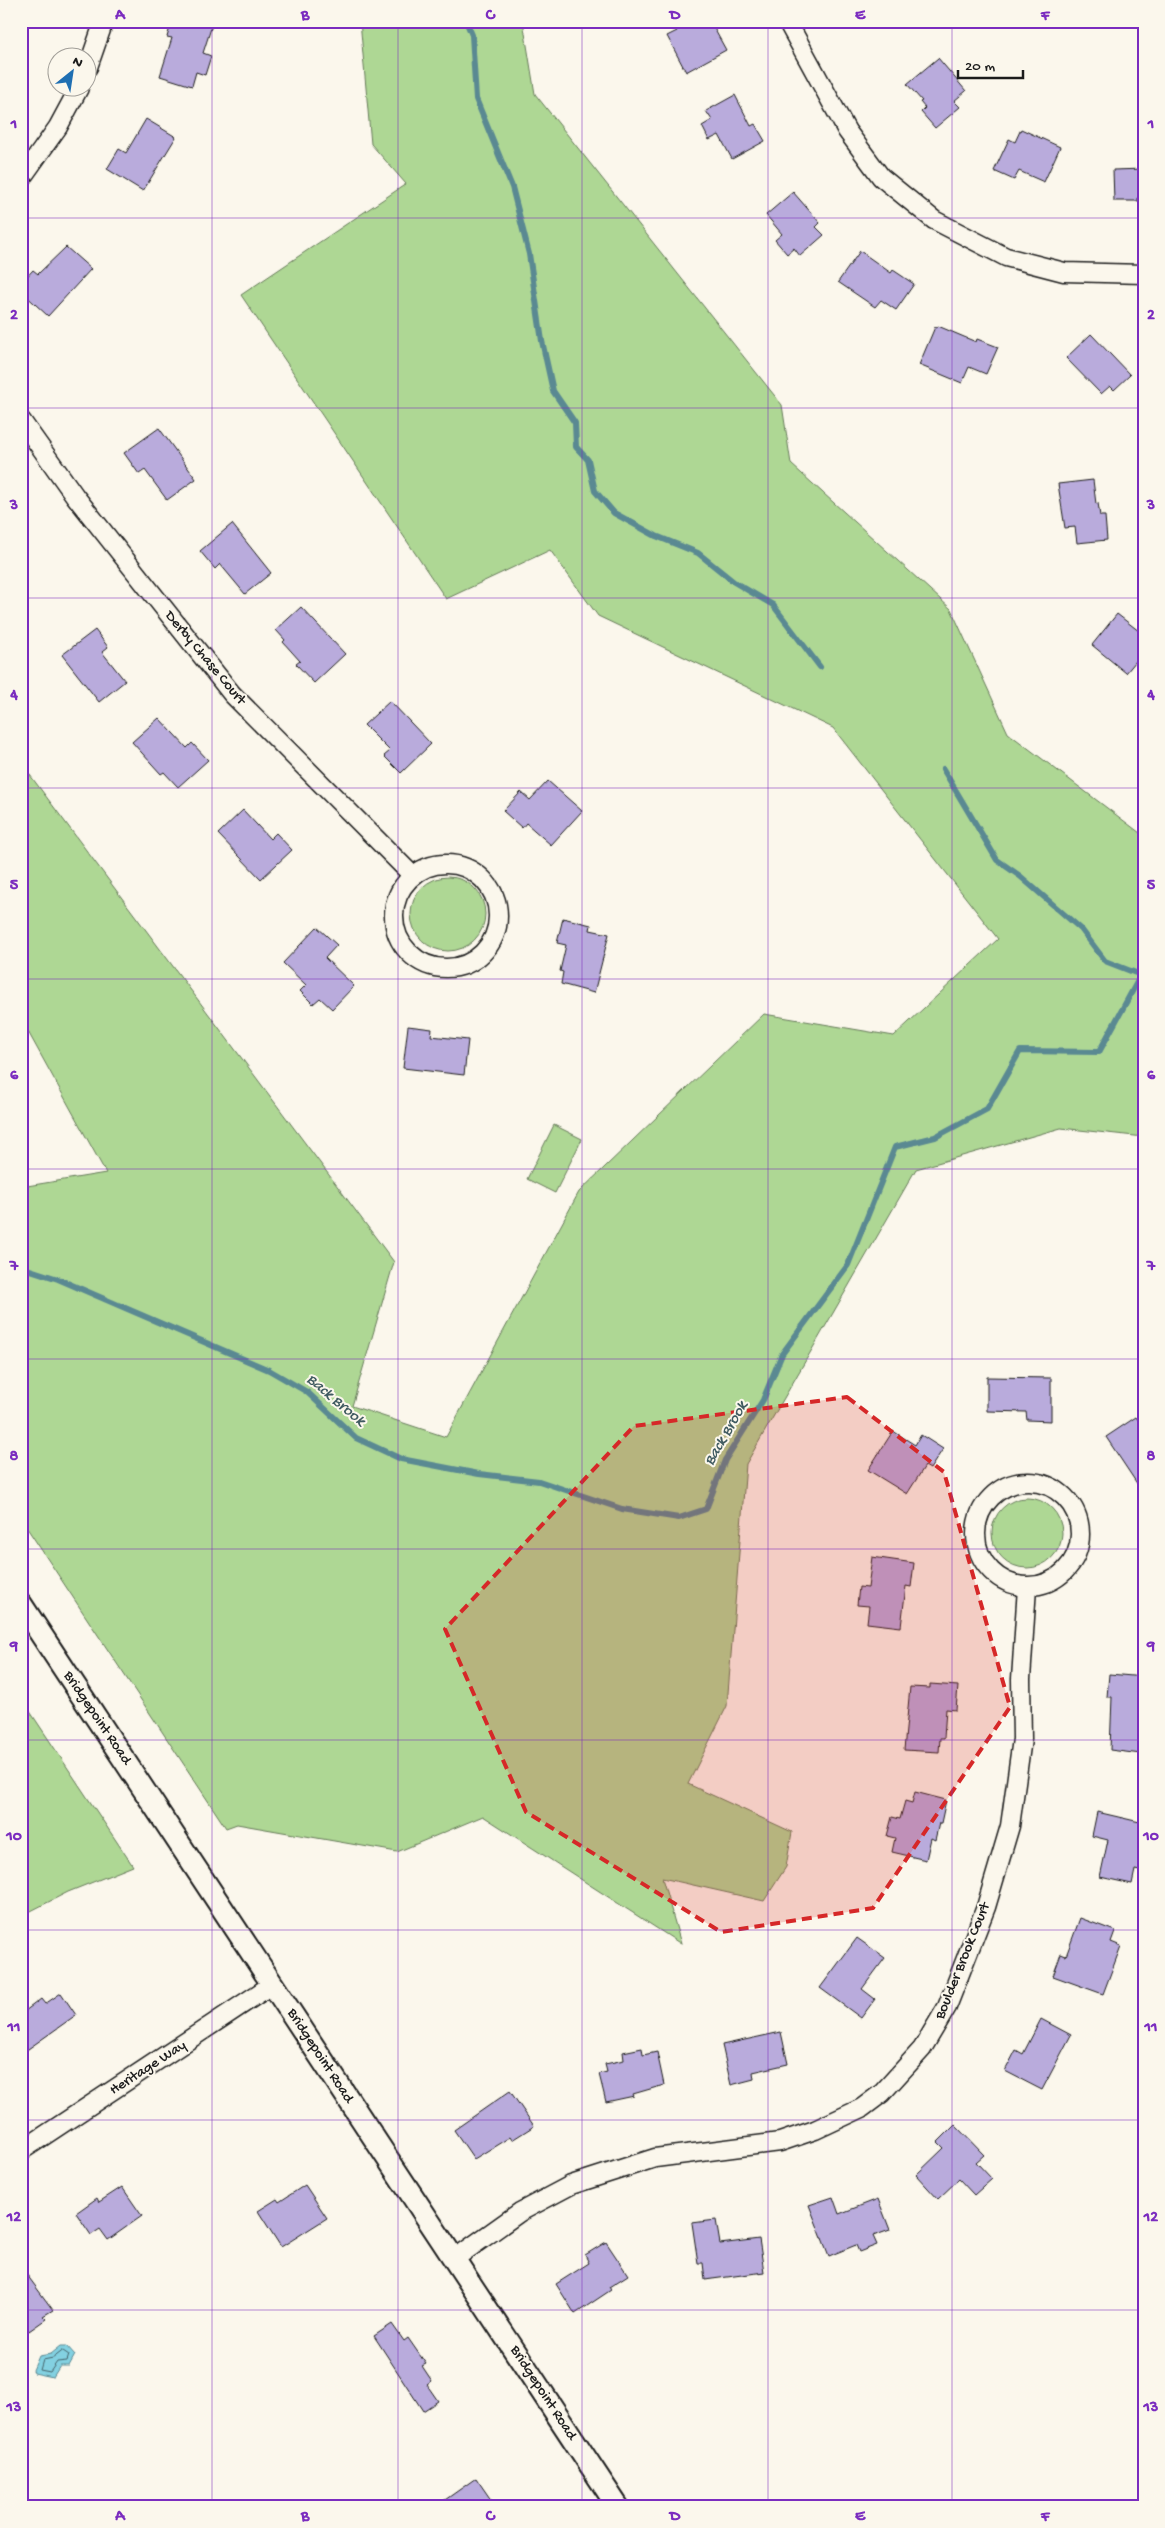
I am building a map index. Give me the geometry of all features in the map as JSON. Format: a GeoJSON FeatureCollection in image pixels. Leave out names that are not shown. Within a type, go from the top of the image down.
{"type":"FeatureCollection","features":[{"type":"Feature","properties":{"kind":"street"},"geometry":{"type":"LineString","coordinates":[[95,48],[104,21]]}},
{"type":"Feature","properties":{"kind":"street"},"geometry":{"type":"LineString","coordinates":[[787,21],[847,131],[881,177],[934,220],[1006,257],[1064,272],[1144,274]]}},
{"type":"Feature","properties":{"kind":"street"},"geometry":{"type":"LineString","coordinates":[[21,179],[58,127],[74,98]]}},
{"type":"Feature","properties":{"kind":"street","name":"Derby Chase Court"},"geometry":{"type":"LineString","coordinates":[[21,420],[74,496],[232,694],[412,875]]}},
{"type":"Feature","properties":{"kind":"street"},"geometry":{"type":"LineString","coordinates":[[445,863],[463,866],[478,874],[490,888],[497,904],[498,922],[493,939],[483,953],[472,962],[453,968],[436,967],[420,962],[407,951],[398,936],[393,920],[394,903],[401,888],[412,875],[428,866],[445,863]]}},
{"type":"Feature","properties":{"kind":"street"},"geometry":{"type":"LineString","coordinates":[[1022,1482],[1040,1483],[1056,1489],[1074,1508],[1078,1516],[1081,1533],[1079,1550],[1072,1565],[1066,1572],[1059,1578],[1044,1585],[1027,1587],[1010,1584],[994,1575],[983,1561],[976,1545],[976,1528],[981,1511],[991,1496],[1006,1486],[1022,1482]]}},
{"type":"Feature","properties":{"kind":"street","name":"Boulder Brook Court"},"geometry":{"type":"LineString","coordinates":[[454,2259],[520,2212],[571,2185],[656,2158],[780,2142],[815,2130],[862,2108],[882,2093],[922,2049],[947,2007],[983,1916],[1010,1826],[1022,1739],[1021,1679],[1027,1587]]}},
{"type":"Feature","properties":{"kind":"street","name":"Bridgepoint Road"},"geometry":{"type":"LineString","coordinates":[[21,1604],[618,2507]]}},
{"type":"Feature","properties":{"kind":"street","name":"Heritage Way"},"geometry":{"type":"LineString","coordinates":[[21,2151],[273,1984]]}},
{"type":"Feature","properties":{"kind":"highlighted area"},"geometry":{"type":"Polygon","coordinates":[[[847,1397],[944,1472],[1010,1707],[873,1908],[721,1932],[526,1812],[445,1629],[634,1426],[847,1397]]]}},
{"type":"Feature","properties":{"kind":"green space"},"geometry":{"type":"Polygon","coordinates":[[[360,21],[523,21],[535,94],[782,405],[791,464],[951,609],[1008,733],[1144,836],[1144,1137],[1061,1128],[916,1169],[746,1464],[727,1706],[688,1784],[792,1832],[786,1867],[764,1901],[662,1878],[681,1944],[483,1816],[397,1852],[237,1824],[226,1828],[21,1519],[21,1187],[106,1173],[21,1019],[21,763],[394,1262],[352,1406],[446,1437],[579,1192],[764,1014],[894,1036],[998,939],[833,728],[598,616],[550,550],[446,599],[241,295],[406,184],[371,144],[360,21]]]}},
{"type":"Feature","properties":{"kind":"green space"},"geometry":{"type":"Polygon","coordinates":[[[448,877],[462,880],[474,888],[482,900],[485,914],[482,928],[474,940],[462,948],[448,951],[434,948],[422,940],[414,928],[411,914],[414,900],[422,888],[434,880],[448,877]]]}},
{"type":"Feature","properties":{"kind":"green space"},"geometry":{"type":"Polygon","coordinates":[[[554,1125],[582,1139],[555,1193],[527,1179],[554,1125]]]}},
{"type":"Feature","properties":{"kind":"green space"},"geometry":{"type":"Polygon","coordinates":[[[1034,1498],[1047,1504],[1056,1513],[1060,1519],[1062,1533],[1060,1547],[1052,1558],[1041,1566],[1020,1568],[1013,1566],[1002,1558],[994,1547],[992,1526],[994,1519],[1002,1508],[1013,1500],[1034,1498]]]}},
{"type":"Feature","properties":{"kind":"green space"},"geometry":{"type":"Polygon","coordinates":[[[21,1698],[133,1866],[68,1892],[21,1916],[21,1698]]]}},
{"type":"Feature","properties":{"kind":"water"},"geometry":{"type":"Polygon","coordinates":[[[61,2346],[67,2346],[75,2355],[69,2366],[60,2366],[53,2377],[34,2373],[33,2370],[39,2356],[51,2354],[61,2346]]]}},
{"type":"Feature","properties":{"kind":"building"},"geometry":{"type":"Polygon","coordinates":[[[172,21],[200,21],[212,25],[203,53],[211,56],[205,75],[196,72],[192,86],[160,76],[172,38],[167,37],[172,21]]]}},
{"type":"Feature","properties":{"kind":"building"},"geometry":{"type":"Polygon","coordinates":[[[672,21],[710,21],[726,50],[686,72],[667,36],[677,31],[672,21]]]}},
{"type":"Feature","properties":{"kind":"building"},"geometry":{"type":"Polygon","coordinates":[[[938,58],[966,91],[954,101],[960,107],[935,128],[921,112],[925,108],[920,102],[922,101],[907,84],[938,58]]]}},
{"type":"Feature","properties":{"kind":"building"},"geometry":{"type":"Polygon","coordinates":[[[735,95],[751,126],[755,124],[765,141],[732,159],[719,135],[709,140],[702,126],[712,120],[706,111],[735,95]]]}},
{"type":"Feature","properties":{"kind":"building"},"geometry":{"type":"Polygon","coordinates":[[[146,119],[176,137],[143,191],[107,169],[119,149],[126,153],[146,119]]]}},
{"type":"Feature","properties":{"kind":"building"},"geometry":{"type":"Polygon","coordinates":[[[1021,129],[1060,147],[1044,182],[1019,171],[1014,180],[994,171],[1009,139],[1015,142],[1021,129]]]}},
{"type":"Feature","properties":{"kind":"building"},"geometry":{"type":"Polygon","coordinates":[[[1144,169],[1144,197],[1138,197],[1138,201],[1114,201],[1113,170],[1144,169]]]}},
{"type":"Feature","properties":{"kind":"building"},"geometry":{"type":"Polygon","coordinates":[[[793,192],[820,223],[816,227],[824,235],[800,256],[794,248],[787,254],[775,240],[782,234],[766,215],[793,192]]]}},
{"type":"Feature","properties":{"kind":"building"},"geometry":{"type":"Polygon","coordinates":[[[66,247],[91,269],[48,316],[21,291],[21,283],[33,270],[38,274],[66,247]]]}},
{"type":"Feature","properties":{"kind":"building"},"geometry":{"type":"Polygon","coordinates":[[[860,251],[891,273],[893,270],[914,284],[896,310],[881,300],[875,307],[838,282],[860,251]]]}},
{"type":"Feature","properties":{"kind":"building"},"geometry":{"type":"Polygon","coordinates":[[[938,326],[976,342],[977,339],[998,347],[986,374],[969,367],[962,383],[919,365],[935,327],[937,328],[938,326]]]}},
{"type":"Feature","properties":{"kind":"building"},"geometry":{"type":"Polygon","coordinates":[[[1091,334],[1130,375],[1114,390],[1110,386],[1101,394],[1066,358],[1091,334]]]}},
{"type":"Feature","properties":{"kind":"building"},"geometry":{"type":"Polygon","coordinates":[[[159,428],[196,479],[167,500],[145,470],[139,474],[124,453],[159,428]]]}},
{"type":"Feature","properties":{"kind":"building"},"geometry":{"type":"Polygon","coordinates":[[[1093,480],[1096,504],[1098,503],[1100,516],[1105,516],[1107,540],[1077,543],[1075,527],[1065,528],[1058,484],[1093,480]]]}},
{"type":"Feature","properties":{"kind":"building"},"geometry":{"type":"Polygon","coordinates":[[[232,524],[271,573],[245,594],[220,564],[215,569],[200,551],[232,524]]]}},
{"type":"Feature","properties":{"kind":"building"},"geometry":{"type":"Polygon","coordinates":[[[301,607],[345,654],[314,683],[296,664],[300,661],[283,642],[285,640],[276,630],[301,607]]]}},
{"type":"Feature","properties":{"kind":"building"},"geometry":{"type":"Polygon","coordinates":[[[1117,614],[1144,635],[1144,667],[1136,661],[1126,673],[1092,645],[1117,614]]]}},
{"type":"Feature","properties":{"kind":"building"},"geometry":{"type":"Polygon","coordinates":[[[95,630],[108,647],[102,652],[125,681],[99,702],[62,655],[95,630]]]}},
{"type":"Feature","properties":{"kind":"building"},"geometry":{"type":"Polygon","coordinates":[[[390,701],[431,744],[401,773],[384,756],[390,751],[364,725],[390,701]]]}},
{"type":"Feature","properties":{"kind":"building"},"geometry":{"type":"Polygon","coordinates":[[[159,718],[187,748],[192,743],[208,760],[178,787],[164,772],[161,774],[132,742],[159,718]]]}},
{"type":"Feature","properties":{"kind":"building"},"geometry":{"type":"Polygon","coordinates":[[[548,781],[582,811],[551,845],[526,823],[522,828],[503,811],[521,792],[530,800],[548,781]]]}},
{"type":"Feature","properties":{"kind":"building"},"geometry":{"type":"Polygon","coordinates":[[[243,810],[270,839],[276,833],[292,850],[261,879],[218,834],[243,810]]]}},
{"type":"Feature","properties":{"kind":"building"},"geometry":{"type":"Polygon","coordinates":[[[563,918],[591,925],[590,930],[609,934],[594,993],[561,984],[563,972],[560,971],[566,945],[557,943],[563,918]]]}},
{"type":"Feature","properties":{"kind":"building"},"geometry":{"type":"Polygon","coordinates":[[[317,927],[337,945],[325,958],[354,986],[332,1009],[320,998],[313,1004],[300,991],[306,985],[283,963],[317,927]]]}},
{"type":"Feature","properties":{"kind":"building"},"geometry":{"type":"Polygon","coordinates":[[[408,1026],[432,1029],[431,1036],[468,1040],[464,1075],[403,1068],[408,1026]]]}},
{"type":"Feature","properties":{"kind":"building"},"geometry":{"type":"Polygon","coordinates":[[[987,1377],[1051,1378],[1051,1421],[1027,1420],[1026,1412],[987,1411],[987,1377]]]}},
{"type":"Feature","properties":{"kind":"building"},"geometry":{"type":"Polygon","coordinates":[[[1136,1417],[1144,1428],[1144,1494],[1106,1437],[1136,1417]]]}},
{"type":"Feature","properties":{"kind":"building"},"geometry":{"type":"Polygon","coordinates":[[[893,1431],[915,1445],[921,1435],[943,1449],[930,1469],[925,1466],[907,1494],[868,1470],[893,1431]]]}},
{"type":"Feature","properties":{"kind":"building"},"geometry":{"type":"Polygon","coordinates":[[[872,1557],[914,1563],[911,1587],[906,1586],[901,1627],[867,1623],[869,1606],[857,1605],[859,1587],[868,1588],[872,1557]]]}},
{"type":"Feature","properties":{"kind":"building"},"geometry":{"type":"Polygon","coordinates":[[[1109,1674],[1144,1677],[1141,1754],[1110,1750],[1112,1697],[1107,1697],[1109,1674]]]}},
{"type":"Feature","properties":{"kind":"building"},"geometry":{"type":"Polygon","coordinates":[[[930,1684],[958,1686],[956,1710],[946,1709],[944,1738],[940,1738],[939,1752],[904,1750],[910,1687],[930,1688],[930,1684]]]}},
{"type":"Feature","properties":{"kind":"building"},"geometry":{"type":"Polygon","coordinates":[[[915,1792],[946,1800],[941,1823],[939,1823],[935,1840],[931,1838],[926,1860],[892,1852],[895,1838],[887,1836],[892,1817],[900,1819],[905,1801],[912,1803],[915,1792]]]}},
{"type":"Feature","properties":{"kind":"building"},"geometry":{"type":"Polygon","coordinates":[[[1097,1812],[1144,1823],[1139,1851],[1144,1852],[1144,1872],[1135,1870],[1132,1884],[1100,1877],[1108,1840],[1092,1836],[1097,1812]]]}},
{"type":"Feature","properties":{"kind":"building"},"geometry":{"type":"Polygon","coordinates":[[[1080,1918],[1115,1931],[1111,1942],[1121,1946],[1103,1994],[1053,1976],[1061,1954],[1066,1956],[1080,1918]]]}},
{"type":"Feature","properties":{"kind":"building"},"geometry":{"type":"Polygon","coordinates":[[[857,1938],[885,1958],[862,1989],[875,1999],[861,2018],[820,1988],[857,1938]]]}},
{"type":"Feature","properties":{"kind":"building"},"geometry":{"type":"Polygon","coordinates":[[[61,1993],[76,2015],[21,2054],[21,2014],[41,1999],[45,2004],[61,1993]]]}},
{"type":"Feature","properties":{"kind":"building"},"geometry":{"type":"Polygon","coordinates":[[[1041,2019],[1071,2035],[1042,2090],[1005,2071],[1016,2050],[1023,2054],[1041,2019]]]}},
{"type":"Feature","properties":{"kind":"building"},"geometry":{"type":"Polygon","coordinates":[[[781,2032],[788,2064],[753,2072],[754,2079],[731,2085],[722,2045],[781,2032]]]}},
{"type":"Feature","properties":{"kind":"building"},"geometry":{"type":"Polygon","coordinates":[[[642,2048],[643,2055],[657,2052],[664,2085],[633,2094],[634,2096],[606,2102],[599,2074],[607,2072],[605,2064],[624,2060],[623,2052],[642,2048]]]}},
{"type":"Feature","properties":{"kind":"building"},"geometry":{"type":"Polygon","coordinates":[[[510,2091],[534,2126],[512,2140],[510,2137],[474,2159],[454,2130],[510,2091]]]}},
{"type":"Feature","properties":{"kind":"building"},"geometry":{"type":"Polygon","coordinates":[[[955,2125],[984,2155],[976,2162],[992,2179],[974,2195],[959,2179],[938,2199],[916,2175],[944,2148],[938,2142],[955,2125]]]}},
{"type":"Feature","properties":{"kind":"building"},"geometry":{"type":"Polygon","coordinates":[[[305,2185],[327,2218],[281,2247],[258,2211],[277,2199],[279,2202],[305,2185]]]}},
{"type":"Feature","properties":{"kind":"building"},"geometry":{"type":"Polygon","coordinates":[[[122,2187],[142,2216],[108,2240],[100,2229],[91,2235],[76,2213],[97,2198],[99,2202],[122,2187]]]}},
{"type":"Feature","properties":{"kind":"building"},"geometry":{"type":"Polygon","coordinates":[[[833,2197],[839,2214],[878,2199],[890,2230],[873,2236],[877,2245],[859,2252],[856,2245],[829,2256],[809,2205],[833,2197]]]}},
{"type":"Feature","properties":{"kind":"building"},"geometry":{"type":"Polygon","coordinates":[[[716,2220],[720,2244],[759,2239],[764,2272],[705,2280],[703,2263],[698,2263],[692,2223],[716,2220]]]}},
{"type":"Feature","properties":{"kind":"building"},"geometry":{"type":"Polygon","coordinates":[[[606,2242],[628,2275],[609,2287],[611,2290],[575,2314],[556,2284],[589,2263],[585,2255],[606,2242]]]}},
{"type":"Feature","properties":{"kind":"building"},"geometry":{"type":"Polygon","coordinates":[[[21,2267],[53,2310],[43,2316],[46,2319],[29,2331],[21,2320],[21,2267]]]}},
{"type":"Feature","properties":{"kind":"building"},"geometry":{"type":"Polygon","coordinates":[[[392,2324],[404,2341],[408,2338],[426,2364],[422,2366],[432,2381],[427,2385],[438,2401],[423,2411],[374,2336],[392,2324]]]}},
{"type":"Feature","properties":{"kind":"building"},"geometry":{"type":"Polygon","coordinates":[[[476,2478],[496,2507],[435,2507],[476,2478]]]}},
{"type":"Feature","properties":{"kind":"waterway"},"geometry":{"type":"LineString","coordinates":[[466,21],[472,35],[476,99],[512,187],[529,254],[542,341],[553,391],[575,423],[576,447],[588,460],[595,491],[614,513],[656,536],[698,553],[734,582],[773,605],[820,667]]}},
{"type":"Feature","properties":{"kind":"waterway"},"geometry":{"type":"LineString","coordinates":[[943,769],[997,860],[1020,876],[1081,929],[1105,961],[1141,975]]}},
{"type":"Feature","properties":{"kind":"waterway","name":"Back Brook"},"geometry":{"type":"LineString","coordinates":[[21,1267],[58,1279],[269,1370],[307,1392],[356,1438],[401,1459],[479,1474],[539,1481],[622,1509],[679,1518],[706,1509],[725,1460],[763,1400],[782,1354],[848,1265],[895,1147],[935,1137],[987,1109],[1020,1051],[1099,1052],[1141,975],[1144,975]]}}]}
